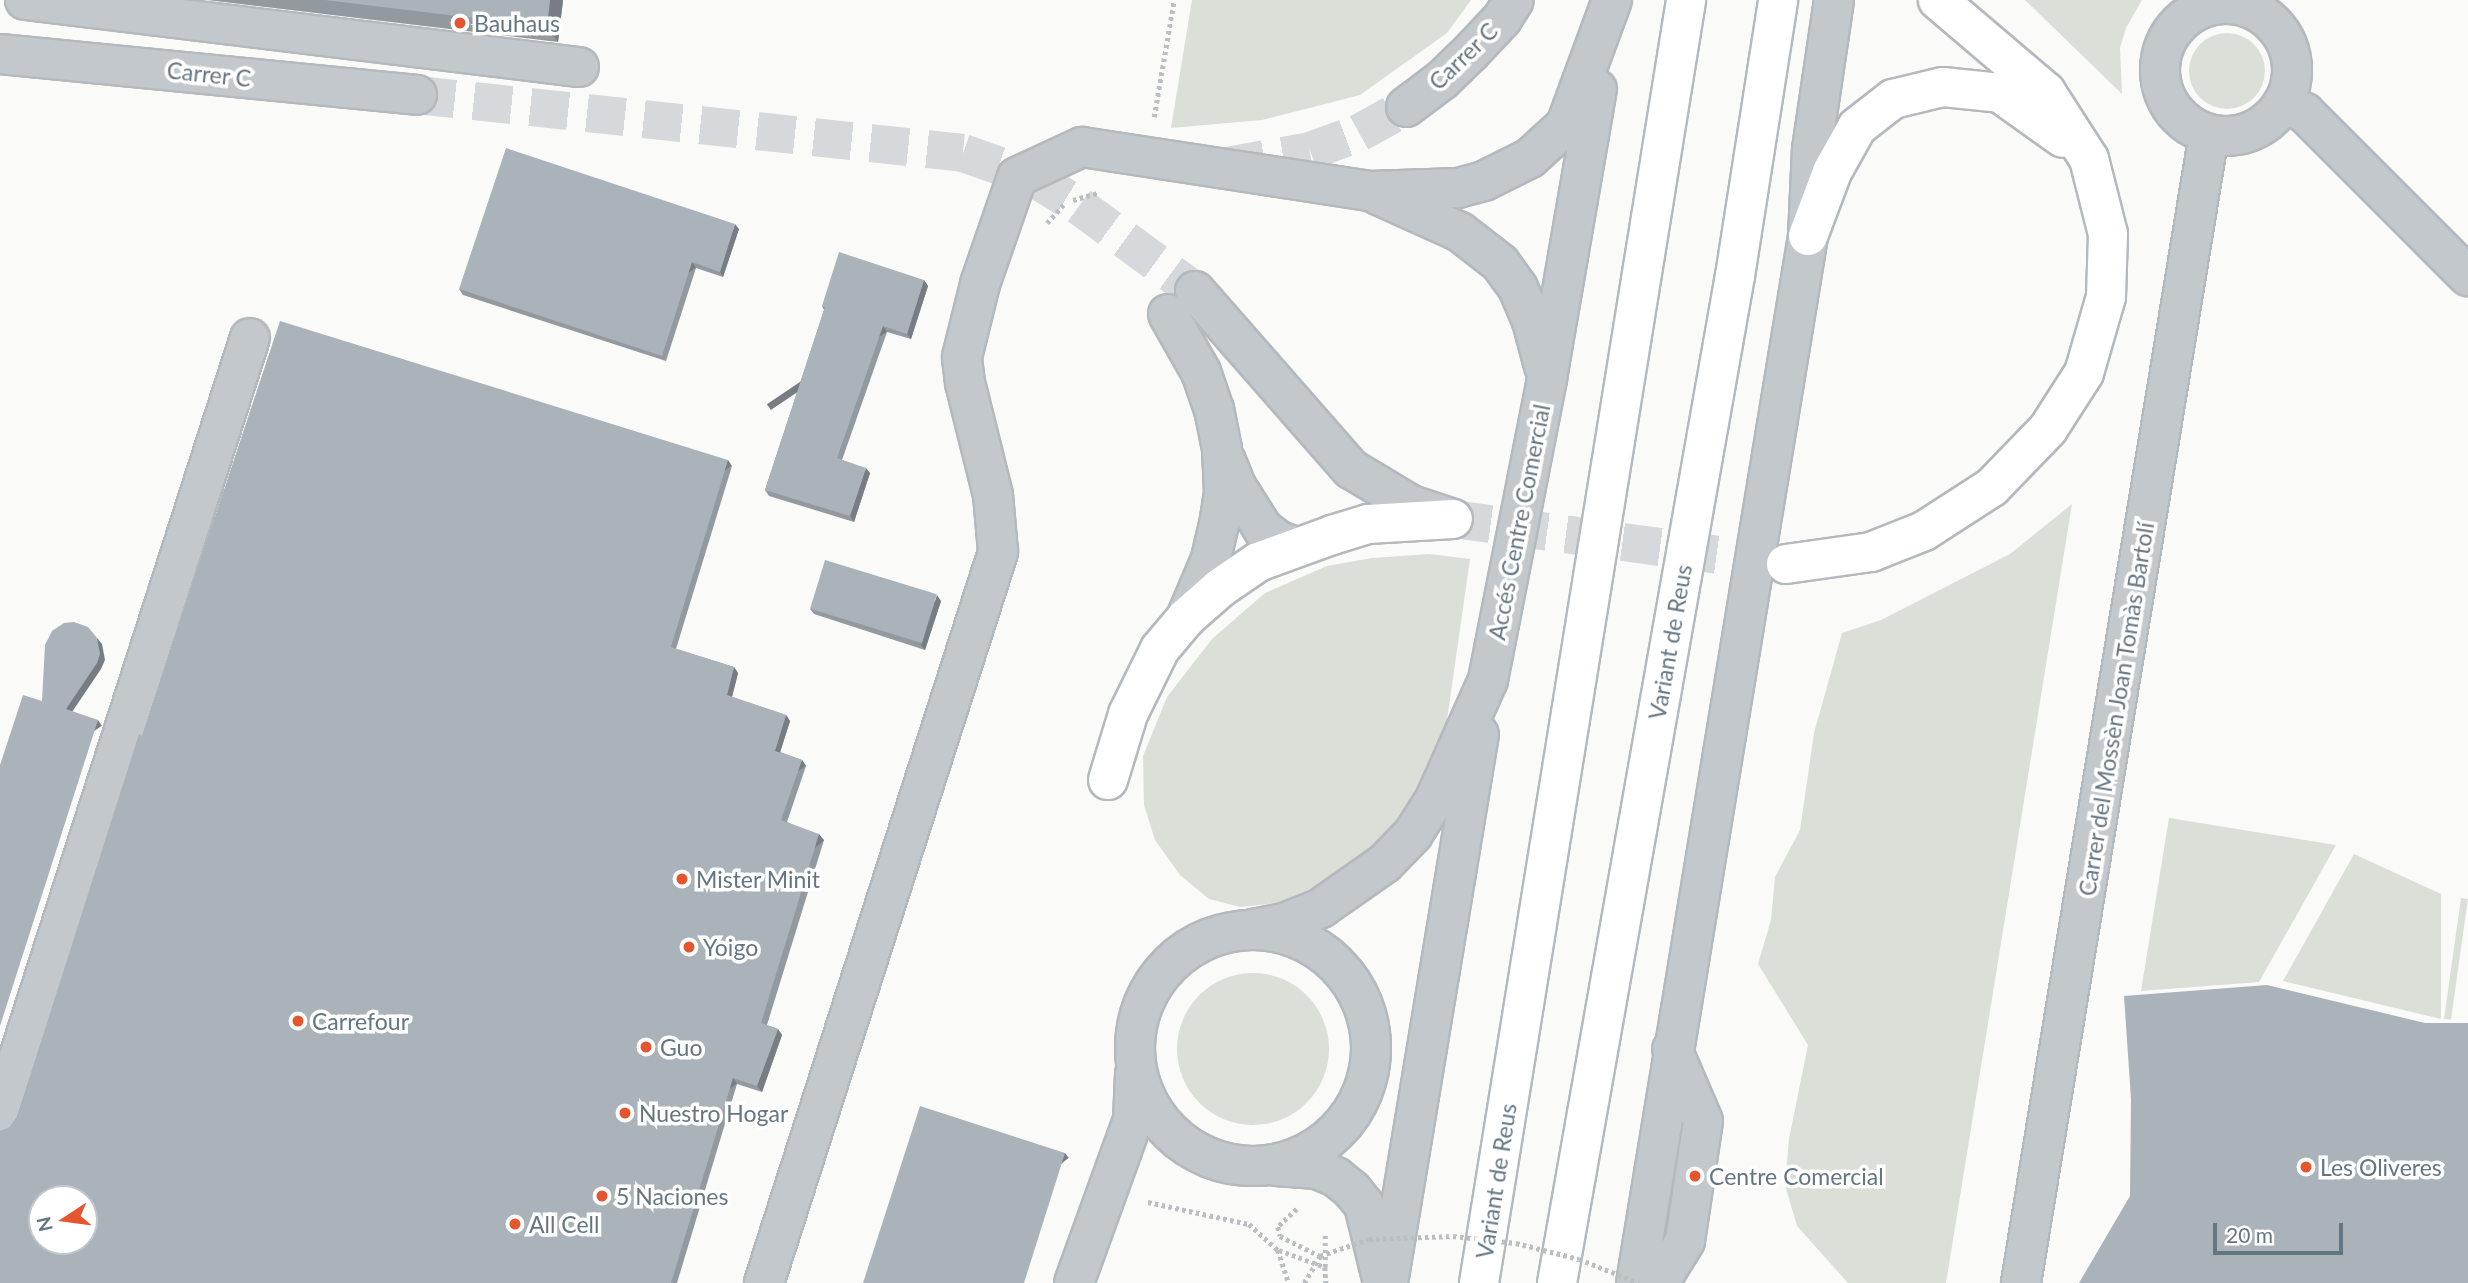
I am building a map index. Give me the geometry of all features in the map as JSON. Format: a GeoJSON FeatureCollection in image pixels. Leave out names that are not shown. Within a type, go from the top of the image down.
{"type":"FeatureCollection","features":[{"type":"Feature","properties":{"kind":"highway","name":"Variant de Reus"},"geometry":{"type":"LineString","coordinates":[[1479,1283],[1686,0]]}},
{"type":"Feature","properties":{"kind":"highway","name":"Variant de Reus"},"geometry":{"type":"LineString","coordinates":[[1557,1283],[1735,276],[1778,0]]}},
{"type":"Feature","properties":{"kind":"highway"},"geometry":{"type":"LineString","coordinates":[[1786,565],[1871,552],[1924,531],[1992,487],[2048,429],[2084,373],[2106,298],[2108,234],[2089,159],[2046,92],[1938,0]]}},
{"type":"Feature","properties":{"kind":"highway"},"geometry":{"type":"LineString","coordinates":[[1808,236],[1832,172],[1857,127],[1894,99],[1943,87],[2000,93],[2040,119],[2089,159]]}},
{"type":"Feature","properties":{"kind":"highway"},"geometry":{"type":"LineString","coordinates":[[1108,780],[1128,714],[1160,649],[1186,618],[1220,588],[1258,562],[1368,524],[1453,519]]}},
{"type":"Feature","properties":{"kind":"street"},"geometry":{"type":"LineString","coordinates":[[25,0],[579,67]]}},
{"type":"Feature","properties":{"kind":"street","name":"Carrer C"},"geometry":{"type":"LineString","coordinates":[[1406,107],[1442,80],[1470,53],[1502,19],[1514,0]]}},
{"type":"Feature","properties":{"kind":"street"},"geometry":{"type":"LineString","coordinates":[[1637,1283],[1672,1049],[1808,236],[1812,149],[1835,0]]}},
{"type":"Feature","properties":{"kind":"street"},"geometry":{"type":"LineString","coordinates":[[2231,2],[2270,21],[2283,38],[2291,60],[2291,81],[2283,103],[2269,120],[2250,132],[2230,136],[2209,134],[2190,125],[2169,102],[2160,72],[2163,51],[2172,32],[2186,17],[2206,7],[2231,2]]}},
{"type":"Feature","properties":{"kind":"street"},"geometry":{"type":"LineString","coordinates":[[764,1283],[998,552],[993,495],[965,383],[962,357],[970,317],[1017,177],[1082,147],[1369,191],[1458,188],[1484,181],[1510,171],[1549,144],[1566,125],[1611,4]]}},
{"type":"Feature","properties":{"kind":"street","name":"Accés Centre Comercial"},"geometry":{"type":"LineString","coordinates":[[1253,929],[1284,923],[1321,908],[1385,863],[1413,834],[1435,799],[1488,680],[1547,378],[1611,4]]}},
{"type":"Feature","properties":{"kind":"street","name":"Carrer C"},"geometry":{"type":"LineString","coordinates":[[0,54],[417,95]]}},
{"type":"Feature","properties":{"kind":"street"},"geometry":{"type":"LineString","coordinates":[[2283,103],[2305,113],[2468,276]]}},
{"type":"Feature","properties":{"kind":"street","name":"Carrer del Mossèn Joan Tomàs Bartolí"},"geometry":{"type":"LineString","coordinates":[[2021,1283],[2209,134]]}},
{"type":"Feature","properties":{"kind":"street"},"geometry":{"type":"LineString","coordinates":[[1369,191],[1460,232],[1500,263],[1518,288],[1532,321],[1547,378]]}},
{"type":"Feature","properties":{"kind":"street"},"geometry":{"type":"LineString","coordinates":[[1186,618],[1211,559],[1224,493],[1222,449],[1214,409],[1181,302],[1351,469],[1411,505],[1453,519]]}},
{"type":"Feature","properties":{"kind":"street"},"geometry":{"type":"LineString","coordinates":[[0,1116],[250,338]]}},
{"type":"Feature","properties":{"kind":"street"},"geometry":{"type":"LineString","coordinates":[[1222,449],[1236,486],[1263,529],[1279,541],[1296,547]]}},
{"type":"Feature","properties":{"kind":"street"},"geometry":{"type":"LineString","coordinates":[[1385,1283],[1488,680]]}},
{"type":"Feature","properties":{"kind":"street"},"geometry":{"type":"LineString","coordinates":[[1074,1283],[1133,1120],[1136,1028],[1143,1007],[1164,968],[1190,947],[1220,933],[1253,929],[1292,935],[1326,953],[1352,982],[1369,1018],[1372,1057],[1363,1095],[1349,1117],[1341,1128],[1311,1152],[1274,1165]]}},
{"type":"Feature","properties":{"kind":"street"},"geometry":{"type":"LineString","coordinates":[[1660,1283],[1685,1241],[1703,1121],[1672,1049]]}},
{"type":"Feature","properties":{"kind":"street"},"geometry":{"type":"LineString","coordinates":[[1135,1062],[1146,1098],[1168,1130],[1199,1153],[1235,1165],[1317,1169],[1336,1177],[1352,1190],[1364,1205],[1385,1283]]}},
{"type":"Feature","properties":{"kind":"path"},"geometry":{"type":"LineString","coordinates":[[1154,118],[1174,0]]}},
{"type":"Feature","properties":{"kind":"path"},"geometry":{"type":"LineString","coordinates":[[1046,225],[1065,203],[1104,191]]}},
{"type":"Feature","properties":{"kind":"path"},"geometry":{"type":"LineString","coordinates":[[1141,1213],[1148,1202],[1249,1224],[1278,1250],[1325,1267]]}},
{"type":"Feature","properties":{"kind":"path"},"geometry":{"type":"LineString","coordinates":[[1299,1207],[1278,1227],[1280,1236],[1323,1255]]}},
{"type":"Feature","properties":{"kind":"path"},"geometry":{"type":"LineString","coordinates":[[1325,1230],[1325,1281]]}},
{"type":"Feature","properties":{"kind":"path"},"geometry":{"type":"LineString","coordinates":[[1304,1283],[1323,1255],[1369,1239],[1452,1236],[1516,1243],[1579,1259],[1637,1283]]}},
{"type":"Feature","properties":{"kind":"path"},"geometry":{"type":"LineString","coordinates":[[1278,1250],[1289,1283]]}},
{"type":"Feature","properties":{"kind":"shaded area"},"geometry":{"type":"Polygon","coordinates":[[[1192,0],[1471,0],[1447,33],[1360,95],[1262,120],[1171,128],[1192,0]]]}},
{"type":"Feature","properties":{"kind":"shaded area"},"geometry":{"type":"Polygon","coordinates":[[[2025,0],[2142,0],[2126,28],[2120,48],[2122,94],[2025,0]]]}},
{"type":"Feature","properties":{"kind":"shaded area"},"geometry":{"type":"Polygon","coordinates":[[[2227,33],[2241,36],[2254,44],[2262,57],[2265,71],[2262,85],[2254,98],[2241,106],[2227,109],[2213,106],[2200,98],[2192,85],[2189,71],[2192,57],[2200,44],[2213,36],[2227,33]]]}},
{"type":"Feature","properties":{"kind":"shaded area"},"geometry":{"type":"Polygon","coordinates":[[[2072,504],[1946,1283],[1848,1283],[1797,1226],[1785,1185],[1789,1139],[1808,1045],[1758,964],[1771,920],[1775,877],[1800,830],[1814,733],[1842,633],[1881,620],[2010,554],[2072,504]]]}},
{"type":"Feature","properties":{"kind":"shaded area"},"geometry":{"type":"Polygon","coordinates":[[[1429,554],[1470,559],[1446,727],[1430,774],[1398,825],[1359,858],[1315,887],[1277,903],[1240,907],[1209,899],[1180,875],[1155,840],[1144,805],[1143,756],[1167,697],[1212,639],[1265,593],[1327,566],[1372,558],[1429,554]]]}},
{"type":"Feature","properties":{"kind":"shaded area"},"geometry":{"type":"Polygon","coordinates":[[[2169,818],[2336,845],[2259,982],[2141,991],[2169,818]]]}},
{"type":"Feature","properties":{"kind":"shaded area"},"geometry":{"type":"Polygon","coordinates":[[[2354,854],[2441,894],[2441,1019],[2283,981],[2354,854]]]}},
{"type":"Feature","properties":{"kind":"shaded area"},"geometry":{"type":"Polygon","coordinates":[[[2461,898],[2468,899],[2451,1020],[2444,1019],[2461,898]]]}},
{"type":"Feature","properties":{"kind":"shaded area"},"geometry":{"type":"Polygon","coordinates":[[[1253,973],[1282,978],[1307,995],[1324,1020],[1329,1049],[1324,1078],[1307,1103],[1282,1120],[1253,1125],[1224,1120],[1199,1103],[1182,1078],[1177,1049],[1182,1020],[1199,995],[1224,978],[1253,973]]]}},
{"type":"Feature","properties":{"kind":"building"},"geometry":{"type":"Polygon","coordinates":[[[325,0],[550,0],[547,27],[325,0]]]}},
{"type":"Feature","properties":{"kind":"building"},"geometry":{"type":"Polygon","coordinates":[[[506,148],[735,224],[720,272],[692,262],[662,356],[459,289],[506,148]]]}},
{"type":"Feature","properties":{"kind":"building"},"geometry":{"type":"Polygon","coordinates":[[[839,252],[924,280],[907,334],[883,326],[837,458],[866,468],[850,516],[765,490],[825,307],[822,306],[839,252]]]}},
{"type":"Feature","properties":{"kind":"building","name":"Carrefour"},"geometry":{"type":"Polygon","coordinates":[[[280,321],[728,460],[671,647],[734,667],[727,695],[786,715],[775,751],[802,760],[781,820],[819,834],[761,1023],[778,1029],[757,1086],[733,1078],[671,1283],[0,1283],[0,1131],[10,1127],[17,1117],[139,734],[142,736],[280,321]]]}},
{"type":"Feature","properties":{"kind":"building"},"geometry":{"type":"Polygon","coordinates":[[[825,560],[937,594],[922,643],[810,609],[825,560]]]}},
{"type":"Feature","properties":{"kind":"building"},"geometry":{"type":"Polygon","coordinates":[[[74,622],[88,627],[97,638],[100,654],[97,663],[66,709],[98,720],[0,1026],[0,765],[23,695],[42,701],[45,645],[52,631],[64,623],[74,622]]]}},
{"type":"Feature","properties":{"kind":"building","name":"Les Oliveres"},"geometry":{"type":"Polygon","coordinates":[[[2267,985],[2425,1023],[2468,1023],[2468,1283],[2079,1283],[2130,1196],[2131,1099],[2124,996],[2267,985]]]}},
{"type":"Feature","properties":{"kind":"building"},"geometry":{"type":"Polygon","coordinates":[[[920,1106],[1065,1153],[1024,1283],[863,1283],[920,1106]]]}},
{"type":"Feature","properties":{"kind":"tunnel"},"geometry":{"type":"LineString","coordinates":[[417,95],[963,153],[1034,178],[1079,206],[1195,291]]}},
{"type":"Feature","properties":{"kind":"tunnel"},"geometry":{"type":"LineString","coordinates":[[1227,166],[1310,151],[1359,133],[1406,107]]}},
{"type":"Feature","properties":{"kind":"tunnel"},"geometry":{"type":"LineString","coordinates":[[1453,519],[1786,564]]}},
{"type":"Feature","properties":{"kind":"place","name":"Bauhaus"},"geometry":{"type":"Point","coordinates":[460,23]}},
{"type":"Feature","properties":{"kind":"place","name":"Mister Minit"},"geometry":{"type":"Point","coordinates":[682,879]}},
{"type":"Feature","properties":{"kind":"place","name":"Yoigo"},"geometry":{"type":"Point","coordinates":[689,947]}},
{"type":"Feature","properties":{"kind":"place","name":"Carrefour"},"geometry":{"type":"Point","coordinates":[298,1021]}},
{"type":"Feature","properties":{"kind":"place","name":"Guo"},"geometry":{"type":"Point","coordinates":[646,1047]}},
{"type":"Feature","properties":{"kind":"place","name":"Nuestro Hogar"},"geometry":{"type":"Point","coordinates":[625,1113]}},
{"type":"Feature","properties":{"kind":"place","name":"Les Oliveres"},"geometry":{"type":"Point","coordinates":[2306,1167]}},
{"type":"Feature","properties":{"kind":"place","name":"Centre Comercial"},"geometry":{"type":"Point","coordinates":[1695,1176]}},
{"type":"Feature","properties":{"kind":"place","name":"5 Naciones"},"geometry":{"type":"Point","coordinates":[602,1196]}},
{"type":"Feature","properties":{"kind":"place","name":"All Cell"},"geometry":{"type":"Point","coordinates":[515,1224]}}]}
